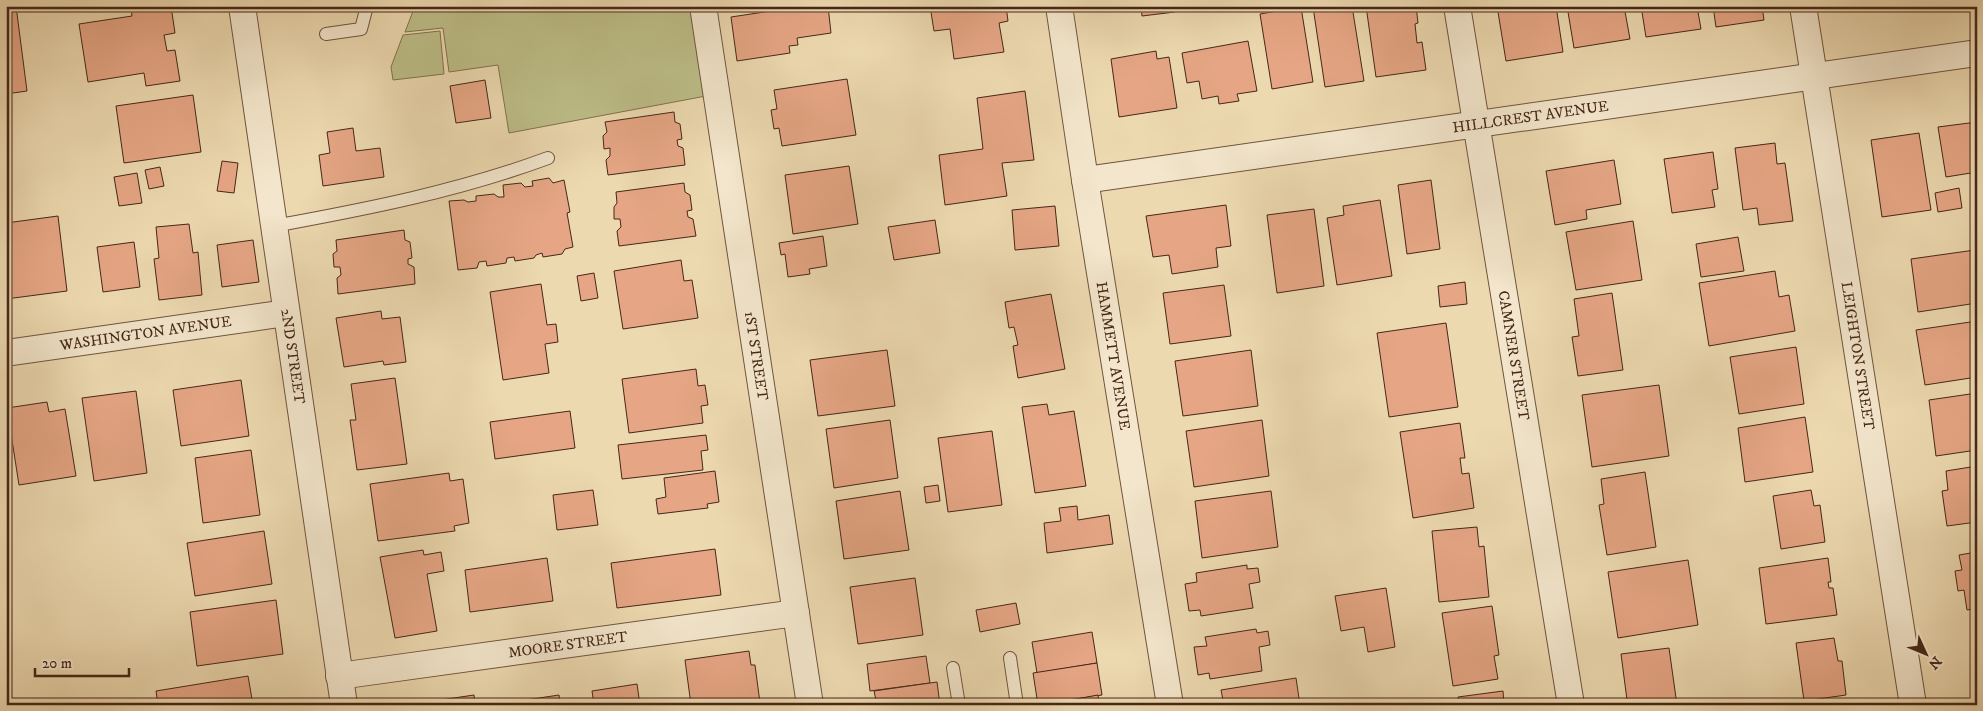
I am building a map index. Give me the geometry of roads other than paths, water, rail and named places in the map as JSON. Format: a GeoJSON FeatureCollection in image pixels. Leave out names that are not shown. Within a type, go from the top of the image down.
{"type":"FeatureCollection","features":[{"type":"Feature","properties":{"kind":"street","name":"2ND STREET"},"geometry":{"type":"LineString","coordinates":[[242,6],[344,705]]}},
{"type":"Feature","properties":{"kind":"street","name":"1ST STREET"},"geometry":{"type":"LineString","coordinates":[[703,6],[810,705]]}},
{"type":"Feature","properties":{"kind":"street","name":"HAMMETT AVENUE"},"geometry":{"type":"LineString","coordinates":[[1059,6],[1085,180],[1170,705]]}},
{"type":"Feature","properties":{"kind":"street","name":"CAMNER STREET"},"geometry":{"type":"LineString","coordinates":[[1457,6],[1571,705]]}},
{"type":"Feature","properties":{"kind":"street","name":"LEIGHTON STREET"},"geometry":{"type":"LineString","coordinates":[[1803,6],[1913,705]]}},
{"type":"Feature","properties":{"kind":"street","name":"HILLCREST AVENUE"},"geometry":{"type":"LineString","coordinates":[[1085,180],[1977,53]]}},
{"type":"Feature","properties":{"kind":"street","name":"WASHINGTON AVENUE"},"geometry":{"type":"LineString","coordinates":[[6,353],[286,313]]}},
{"type":"Feature","properties":{"kind":"street","name":"MOORE STREET"},"geometry":{"type":"LineString","coordinates":[[339,676],[796,613]]}},
{"type":"Feature","properties":{"kind":"lane"},"geometry":{"type":"LineString","coordinates":[[326,34],[361,29],[367,6]]}},
{"type":"Feature","properties":{"kind":"lane"},"geometry":{"type":"LineString","coordinates":[[274,226],[378,206],[500,176],[548,158]]}},
{"type":"Feature","properties":{"kind":"lane"},"geometry":{"type":"LineString","coordinates":[[1010,658],[1017,705]]}},
{"type":"Feature","properties":{"kind":"lane"},"geometry":{"type":"LineString","coordinates":[[953,668],[959,705]]}}]}
